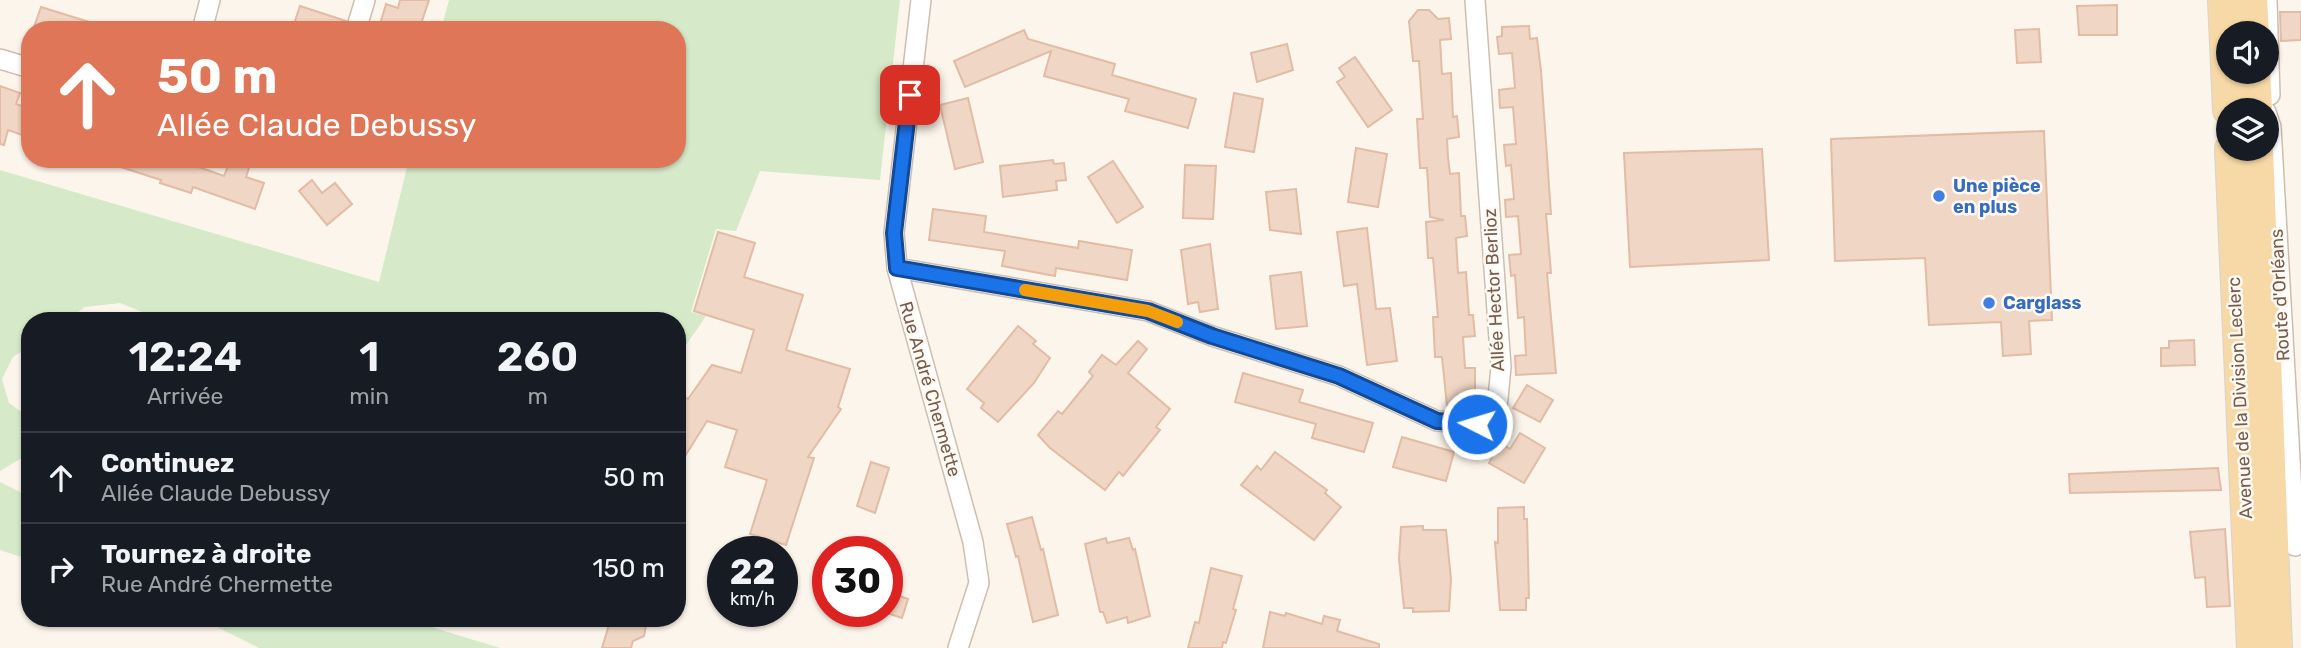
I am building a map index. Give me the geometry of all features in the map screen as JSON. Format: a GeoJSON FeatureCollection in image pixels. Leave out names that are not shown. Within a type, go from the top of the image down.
{"type":"FeatureCollection","features":[{"type":"Feature","properties":{"kind":"main road"},"geometry":{"type":"LineString","coordinates":[[2223,0],[2227,98]]}},
{"type":"Feature","properties":{"kind":"main road"},"geometry":{"type":"LineString","coordinates":[[2252,0],[2253,21]]}},
{"type":"Feature","properties":{"kind":"main road","name":"Avenue de la Division Leclerc"},"geometry":{"type":"LineString","coordinates":[[2231,161],[2252,648]]}},
{"type":"Feature","properties":{"kind":"main road","name":"Avenue de la Division Leclerc"},"geometry":{"type":"LineString","coordinates":[[2266,161],[2290,547],[2277,648]]}},
{"type":"Feature","properties":{"kind":"street"},"geometry":{"type":"LineString","coordinates":[[204,21],[210,0]]}},
{"type":"Feature","properties":{"kind":"street"},"geometry":{"type":"LineString","coordinates":[[359,21],[365,0]]}},
{"type":"Feature","properties":{"kind":"street","name":"Rue André Chermette"},"geometry":{"type":"LineString","coordinates":[[921,0],[894,233],[897,268],[973,542],[979,583],[958,648]]}},
{"type":"Feature","properties":{"kind":"street","name":"Allée Hector Berlioz"},"geometry":{"type":"LineString","coordinates":[[897,268],[1148,311],[1212,336],[1339,376],[1437,421],[1477,424],[1497,408],[1501,367],[1475,0]]}},
{"type":"Feature","properties":{"kind":"street"},"geometry":{"type":"LineString","coordinates":[[2265,98],[2267,0]]}},
{"type":"Feature","properties":{"kind":"street"},"geometry":{"type":"LineString","coordinates":[[0,59],[21,65]]}},
{"type":"Feature","properties":{"kind":"green space"},"geometry":{"type":"Polygon","coordinates":[[[449,0],[900,0],[880,180],[760,171],[736,231],[716,229],[691,312],[706,316],[686,345],[686,312],[142,312],[120,303],[85,307],[78,312],[21,312],[21,352],[13,357],[2,379],[9,403],[21,412],[21,459],[0,471],[0,170],[379,282],[407,168],[686,168],[686,21],[443,21],[449,0]]]}},
{"type":"Feature","properties":{"kind":"green space"},"geometry":{"type":"Polygon","coordinates":[[[0,482],[21,492],[21,557],[0,550],[0,482]]]}},
{"type":"Feature","properties":{"kind":"green space"},"geometry":{"type":"Polygon","coordinates":[[[217,627],[431,627],[500,648],[259,648],[217,627]]]}},
{"type":"Feature","properties":{"kind":"building"},"geometry":{"type":"Polygon","coordinates":[[[400,0],[429,0],[422,21],[381,21],[386,4],[398,8],[400,0]]]}},
{"type":"Feature","properties":{"kind":"building"},"geometry":{"type":"Polygon","coordinates":[[[2117,5],[2117,35],[2079,35],[2077,6],[2117,5]]]}},
{"type":"Feature","properties":{"kind":"building"},"geometry":{"type":"Polygon","coordinates":[[[300,6],[346,21],[295,21],[300,6]]]}},
{"type":"Feature","properties":{"kind":"building"},"geometry":{"type":"Polygon","coordinates":[[[41,7],[86,21],[36,21],[41,7]]]}},
{"type":"Feature","properties":{"kind":"building"},"geometry":{"type":"Polygon","coordinates":[[[1418,10],[1429,10],[1438,19],[1449,18],[1451,39],[1440,40],[1442,74],[1451,73],[1453,117],[1457,116],[1459,137],[1447,139],[1448,157],[1450,174],[1459,173],[1461,216],[1465,216],[1467,236],[1456,238],[1458,273],[1466,272],[1469,315],[1473,315],[1475,336],[1463,337],[1465,368],[1475,368],[1475,404],[1447,406],[1442,357],[1435,357],[1433,317],[1438,317],[1433,258],[1428,258],[1426,222],[1444,220],[1430,217],[1427,168],[1420,168],[1417,119],[1423,119],[1419,61],[1413,61],[1409,21],[1418,10]]]}},
{"type":"Feature","properties":{"kind":"building"},"geometry":{"type":"Polygon","coordinates":[[[2280,12],[2301,12],[2301,40],[2281,41],[2280,12]]]}},
{"type":"Feature","properties":{"kind":"building"},"geometry":{"type":"Polygon","coordinates":[[[1529,26],[1530,39],[1537,38],[1541,71],[1551,214],[1546,214],[1551,273],[1547,273],[1556,373],[1516,375],[1515,356],[1526,355],[1524,317],[1518,318],[1515,275],[1511,276],[1509,255],[1521,254],[1518,216],[1506,217],[1505,200],[1514,199],[1511,165],[1506,166],[1504,145],[1516,144],[1513,107],[1500,108],[1499,90],[1515,88],[1512,53],[1499,54],[1497,37],[1502,36],[1502,27],[1529,26]]]}},
{"type":"Feature","properties":{"kind":"building"},"geometry":{"type":"Polygon","coordinates":[[[2039,29],[2041,62],[2017,63],[2015,30],[2039,29]]]}},
{"type":"Feature","properties":{"kind":"building"},"geometry":{"type":"Polygon","coordinates":[[[1024,30],[1028,39],[1115,64],[1112,75],[1196,99],[1188,128],[1125,111],[1129,99],[1044,76],[1051,51],[965,87],[954,61],[1024,30]]]}},
{"type":"Feature","properties":{"kind":"building"},"geometry":{"type":"Polygon","coordinates":[[[1287,44],[1293,70],[1257,82],[1251,53],[1287,44]]]}},
{"type":"Feature","properties":{"kind":"building"},"geometry":{"type":"Polygon","coordinates":[[[1355,57],[1392,110],[1368,127],[1337,82],[1345,77],[1339,68],[1355,57]]]}},
{"type":"Feature","properties":{"kind":"building"},"geometry":{"type":"Polygon","coordinates":[[[0,86],[20,93],[16,104],[21,106],[21,135],[8,130],[4,145],[0,144],[0,86]]]}},
{"type":"Feature","properties":{"kind":"building"},"geometry":{"type":"Polygon","coordinates":[[[1234,93],[1263,99],[1254,152],[1225,147],[1234,93]]]}},
{"type":"Feature","properties":{"kind":"building"},"geometry":{"type":"Polygon","coordinates":[[[968,98],[983,162],[955,169],[940,105],[968,98]]]}},
{"type":"Feature","properties":{"kind":"building","name":"Une pièce en plus"},"geometry":{"type":"Polygon","coordinates":[[[2044,131],[2052,320],[2029,321],[2031,354],[2003,356],[2001,322],[1929,325],[1925,258],[1835,261],[1831,139],[2044,131]]]}},
{"type":"Feature","properties":{"kind":"building"},"geometry":{"type":"Polygon","coordinates":[[[1356,148],[1387,154],[1378,207],[1348,202],[1356,148]]]}},
{"type":"Feature","properties":{"kind":"building"},"geometry":{"type":"Polygon","coordinates":[[[1762,149],[1769,260],[1630,267],[1624,153],[1762,149]]]}},
{"type":"Feature","properties":{"kind":"building"},"geometry":{"type":"Polygon","coordinates":[[[1053,160],[1054,164],[1064,163],[1066,180],[1056,181],[1057,190],[1003,197],[1000,166],[1053,160]]]}},
{"type":"Feature","properties":{"kind":"building"},"geometry":{"type":"Polygon","coordinates":[[[1113,161],[1143,207],[1117,223],[1088,177],[1113,161]]]}},
{"type":"Feature","properties":{"kind":"building"},"geometry":{"type":"Polygon","coordinates":[[[1185,165],[1216,166],[1213,219],[1183,218],[1185,165]]]}},
{"type":"Feature","properties":{"kind":"building"},"geometry":{"type":"Polygon","coordinates":[[[124,168],[201,168],[224,176],[227,168],[249,168],[246,177],[264,183],[255,209],[193,187],[191,193],[160,183],[161,180],[124,168]]]}},
{"type":"Feature","properties":{"kind":"building"},"geometry":{"type":"Polygon","coordinates":[[[312,180],[322,193],[335,183],[352,204],[327,225],[299,191],[312,180]]]}},
{"type":"Feature","properties":{"kind":"building"},"geometry":{"type":"Polygon","coordinates":[[[1296,189],[1301,234],[1270,230],[1266,192],[1296,189]]]}},
{"type":"Feature","properties":{"kind":"building"},"geometry":{"type":"Polygon","coordinates":[[[933,209],[986,216],[984,232],[1078,248],[1079,241],[1132,250],[1127,280],[1056,268],[1055,276],[1002,266],[1005,251],[929,240],[933,209]]]}},
{"type":"Feature","properties":{"kind":"building"},"geometry":{"type":"Polygon","coordinates":[[[1367,228],[1376,309],[1390,308],[1397,361],[1367,365],[1357,284],[1344,286],[1337,232],[1367,228]]]}},
{"type":"Feature","properties":{"kind":"building"},"geometry":{"type":"Polygon","coordinates":[[[718,232],[755,243],[744,277],[803,295],[786,350],[850,369],[838,407],[841,409],[808,457],[814,458],[789,536],[750,534],[767,480],[725,467],[737,430],[707,421],[686,455],[686,398],[688,399],[712,365],[741,373],[754,330],[694,311],[718,232]]]}},
{"type":"Feature","properties":{"kind":"building"},"geometry":{"type":"Polygon","coordinates":[[[1210,244],[1218,309],[1200,312],[1198,302],[1188,304],[1181,250],[1210,244]]]}},
{"type":"Feature","properties":{"kind":"building"},"geometry":{"type":"Polygon","coordinates":[[[1301,272],[1307,326],[1276,329],[1270,276],[1301,272]]]}},
{"type":"Feature","properties":{"kind":"building"},"geometry":{"type":"Polygon","coordinates":[[[1018,326],[1036,341],[1033,344],[1050,358],[1034,383],[998,422],[981,408],[984,403],[967,389],[1018,326]]]}},
{"type":"Feature","properties":{"kind":"building"},"geometry":{"type":"Polygon","coordinates":[[[2194,340],[2195,365],[2161,366],[2161,348],[2169,348],[2169,341],[2194,340]]]}},
{"type":"Feature","properties":{"kind":"building"},"geometry":{"type":"Polygon","coordinates":[[[1138,341],[1147,349],[1128,373],[1170,409],[1156,427],[1160,430],[1123,476],[1119,472],[1105,490],[1050,448],[1038,435],[1058,411],[1062,414],[1093,376],[1089,372],[1102,355],[1116,365],[1138,341]]]}},
{"type":"Feature","properties":{"kind":"building"},"geometry":{"type":"Polygon","coordinates":[[[1243,373],[1303,390],[1299,402],[1373,423],[1364,452],[1312,438],[1316,424],[1235,402],[1243,373]]]}},
{"type":"Feature","properties":{"kind":"building"},"geometry":{"type":"Polygon","coordinates":[[[1527,385],[1553,400],[1540,422],[1513,408],[1527,385]]]}},
{"type":"Feature","properties":{"kind":"building"},"geometry":{"type":"Polygon","coordinates":[[[1520,433],[1545,448],[1524,483],[1489,463],[1500,443],[1510,449],[1520,433]]]}},
{"type":"Feature","properties":{"kind":"building"},"geometry":{"type":"Polygon","coordinates":[[[1402,437],[1454,452],[1446,481],[1393,467],[1402,437]]]}},
{"type":"Feature","properties":{"kind":"building"},"geometry":{"type":"Polygon","coordinates":[[[1275,452],[1327,490],[1325,493],[1341,507],[1314,540],[1241,485],[1257,466],[1261,470],[1275,452]]]}},
{"type":"Feature","properties":{"kind":"building"},"geometry":{"type":"Polygon","coordinates":[[[871,462],[889,468],[875,513],[857,506],[871,462]]]}},
{"type":"Feature","properties":{"kind":"building"},"geometry":{"type":"Polygon","coordinates":[[[2218,468],[2221,490],[2070,493],[2069,474],[2218,468]]]}},
{"type":"Feature","properties":{"kind":"building"},"geometry":{"type":"Polygon","coordinates":[[[1524,507],[1524,519],[1527,519],[1529,598],[1526,598],[1526,610],[1500,610],[1495,542],[1498,543],[1498,508],[1524,507]]]}},
{"type":"Feature","properties":{"kind":"building"},"geometry":{"type":"Polygon","coordinates":[[[1032,517],[1041,550],[1043,549],[1058,615],[1033,622],[1018,556],[1016,557],[1007,524],[1032,517]]]}},
{"type":"Feature","properties":{"kind":"building"},"geometry":{"type":"Polygon","coordinates":[[[1423,526],[1423,530],[1446,530],[1451,579],[1449,611],[1413,612],[1413,608],[1404,608],[1399,559],[1401,527],[1423,526]]]}},
{"type":"Feature","properties":{"kind":"building"},"geometry":{"type":"Polygon","coordinates":[[[2225,529],[2230,606],[2207,607],[2205,577],[2195,578],[2190,532],[2225,529]]]}},
{"type":"Feature","properties":{"kind":"building"},"geometry":{"type":"Polygon","coordinates":[[[1106,538],[1107,543],[1129,538],[1133,550],[1135,549],[1150,616],[1128,623],[1127,617],[1107,623],[1103,612],[1100,612],[1085,544],[1106,538]]]}},
{"type":"Feature","properties":{"kind":"building"},"geometry":{"type":"Polygon","coordinates":[[[1211,568],[1242,576],[1233,609],[1236,610],[1222,648],[1188,648],[1195,622],[1199,623],[1211,568]]]}},
{"type":"Feature","properties":{"kind":"building"},"geometry":{"type":"Polygon","coordinates":[[[903,597],[908,599],[903,615],[903,597]]]}},
{"type":"Feature","properties":{"kind":"building"},"geometry":{"type":"Polygon","coordinates":[[[1270,612],[1285,616],[1286,613],[1322,624],[1324,616],[1340,620],[1337,631],[1379,644],[1379,648],[1263,648],[1270,612]]]}},
{"type":"Feature","properties":{"kind":"building"},"geometry":{"type":"Polygon","coordinates":[[[608,627],[646,627],[644,636],[633,641],[631,648],[602,648],[608,627]]]}},
{"type":"Feature","properties":{"kind":"slow traffic"},"geometry":{"type":"LineString","coordinates":[[1025,290],[1148,311],[1177,322]]}},
{"type":"Feature","properties":{"kind":"place","name":"Une pièce en plus"},"geometry":{"type":"Point","coordinates":[1939,196]}},
{"type":"Feature","properties":{"kind":"place","name":"Carglass"},"geometry":{"type":"Point","coordinates":[1989,303]}},
{"type":"Feature","properties":{"kind":"route"},"geometry":{"type":"LineString","coordinates":[[910,95],[894,233],[897,268],[1148,311],[1212,336],[1339,376],[1437,421],[1477,424]]}}]}
